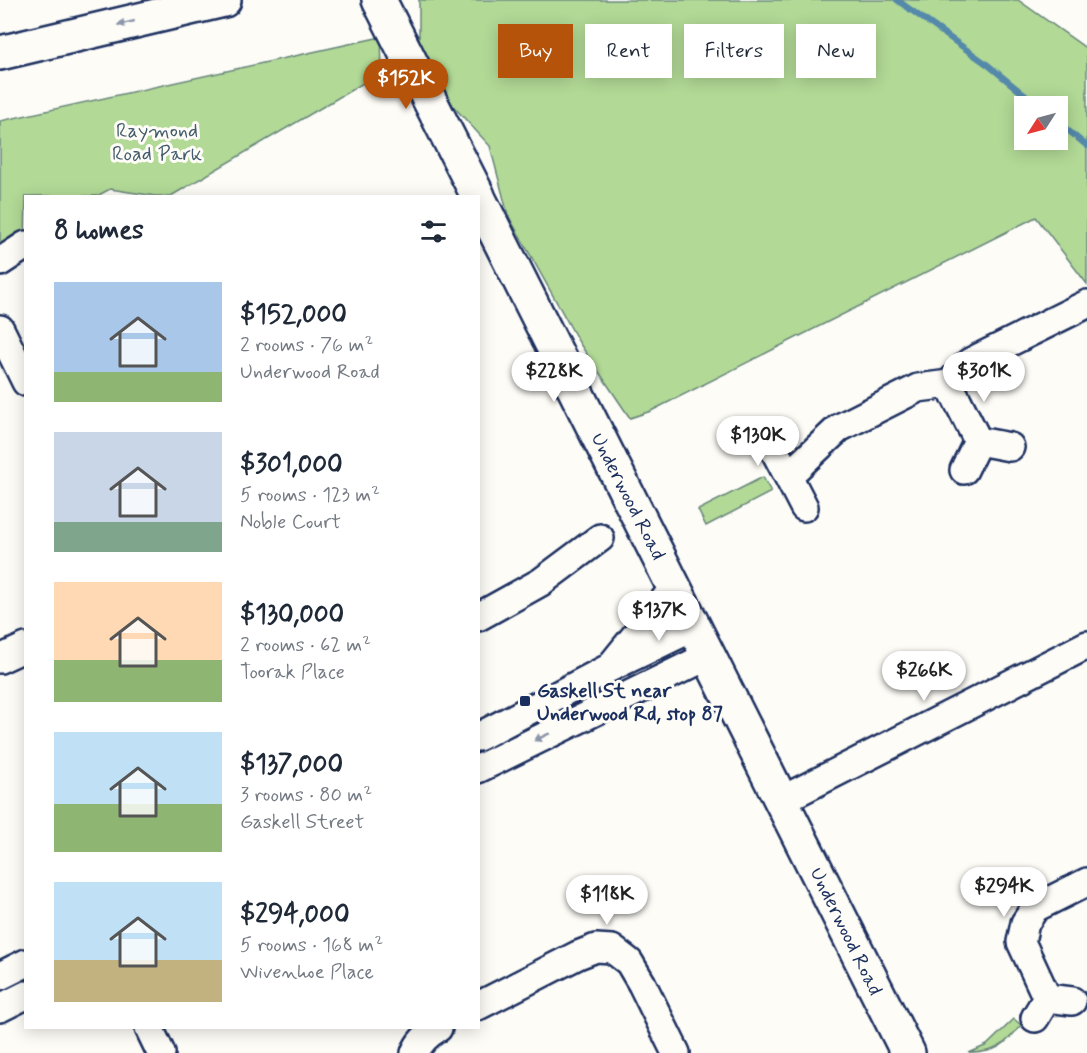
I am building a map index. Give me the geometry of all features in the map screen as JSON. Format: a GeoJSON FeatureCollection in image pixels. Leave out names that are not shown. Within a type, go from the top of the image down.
{"type":"FeatureCollection","features":[{"type":"Feature","properties":{"kind":"main road"},"geometry":{"type":"LineString","coordinates":[[0,53],[224,0]]}},
{"type":"Feature","properties":{"kind":"main road","name":"Underwood Road"},"geometry":{"type":"LineString","coordinates":[[379,0],[477,195]]}},
{"type":"Feature","properties":{"kind":"main road","name":"Underwood Road"},"geometry":{"type":"LineString","coordinates":[[480,201],[908,1053]]}},
{"type":"Feature","properties":{"kind":"street"},"geometry":{"type":"LineString","coordinates":[[0,262],[24,246]]}},
{"type":"Feature","properties":{"kind":"street"},"geometry":{"type":"LineString","coordinates":[[788,476],[839,429],[918,388],[950,384],[970,362],[1087,304]]}},
{"type":"Feature","properties":{"kind":"street"},"geometry":{"type":"LineString","coordinates":[[0,329],[24,378]]}},
{"type":"Feature","properties":{"kind":"street"},"geometry":{"type":"LineString","coordinates":[[950,384],[978,441]]}},
{"type":"Feature","properties":{"kind":"street"},"geometry":{"type":"LineString","coordinates":[[768,438],[804,507]]}},
{"type":"Feature","properties":{"kind":"street"},"geometry":{"type":"LineString","coordinates":[[978,441],[1010,447]]}},
{"type":"Feature","properties":{"kind":"street"},"geometry":{"type":"LineString","coordinates":[[964,470],[978,441]]}},
{"type":"Feature","properties":{"kind":"street"},"geometry":{"type":"LineString","coordinates":[[480,616],[540,582],[600,538]]}},
{"type":"Feature","properties":{"kind":"street"},"geometry":{"type":"LineString","coordinates":[[609,668],[674,588]]}},
{"type":"Feature","properties":{"kind":"street"},"geometry":{"type":"LineString","coordinates":[[480,735],[694,627]]}},
{"type":"Feature","properties":{"kind":"street"},"geometry":{"type":"LineString","coordinates":[[782,800],[1087,645]]}},
{"type":"Feature","properties":{"kind":"street"},"geometry":{"type":"LineString","coordinates":[[480,768],[708,656]]}},
{"type":"Feature","properties":{"kind":"street"},"geometry":{"type":"LineString","coordinates":[[1051,1006],[1022,942],[1025,923],[1035,908],[1087,882]]}},
{"type":"Feature","properties":{"kind":"street"},"geometry":{"type":"LineString","coordinates":[[480,1005],[578,955],[596,948],[612,949],[629,962],[676,1053]]}},
{"type":"Feature","properties":{"kind":"street"},"geometry":{"type":"LineString","coordinates":[[0,975],[24,964]]}},
{"type":"Feature","properties":{"kind":"street"},"geometry":{"type":"LineString","coordinates":[[0,1008],[24,996]]}},
{"type":"Feature","properties":{"kind":"street"},"geometry":{"type":"LineString","coordinates":[[149,1029],[162,1053]]}},
{"type":"Feature","properties":{"kind":"street"},"geometry":{"type":"LineString","coordinates":[[415,1053],[430,1032],[436,1029]]}},
{"type":"Feature","properties":{"kind":"green space"},"geometry":{"type":"Polygon","coordinates":[[[419,0],[1018,0],[1087,49],[1087,284],[1036,217],[651,411],[630,418],[580,344],[508,215],[490,146],[454,107],[419,46],[419,0]]]}},
{"type":"Feature","properties":{"kind":"green space","name":"Raymond Road Park"},"geometry":{"type":"Polygon","coordinates":[[[381,37],[382,72],[173,195],[149,195],[110,189],[99,195],[24,195],[24,240],[0,254],[0,121],[381,37]]]}},
{"type":"Feature","properties":{"kind":"green space"},"geometry":{"type":"Polygon","coordinates":[[[763,477],[771,492],[706,526],[698,510],[763,477]]]}},
{"type":"Feature","properties":{"kind":"green space"},"geometry":{"type":"Polygon","coordinates":[[[1014,1019],[1021,1025],[1005,1043],[986,1051],[969,1053],[987,1045],[1014,1019]]]}},
{"type":"Feature","properties":{"kind":"waterway"},"geometry":{"type":"LineString","coordinates":[[897,0],[988,65],[1026,96]]}},
{"type":"Feature","properties":{"kind":"waterway"},"geometry":{"type":"LineString","coordinates":[[1068,130],[1087,146]]}},
{"type":"Feature","properties":{"kind":"place","name":"Gaskell St near Underwood Rd, stop 87"},"geometry":{"type":"Point","coordinates":[525,701]}}]}
